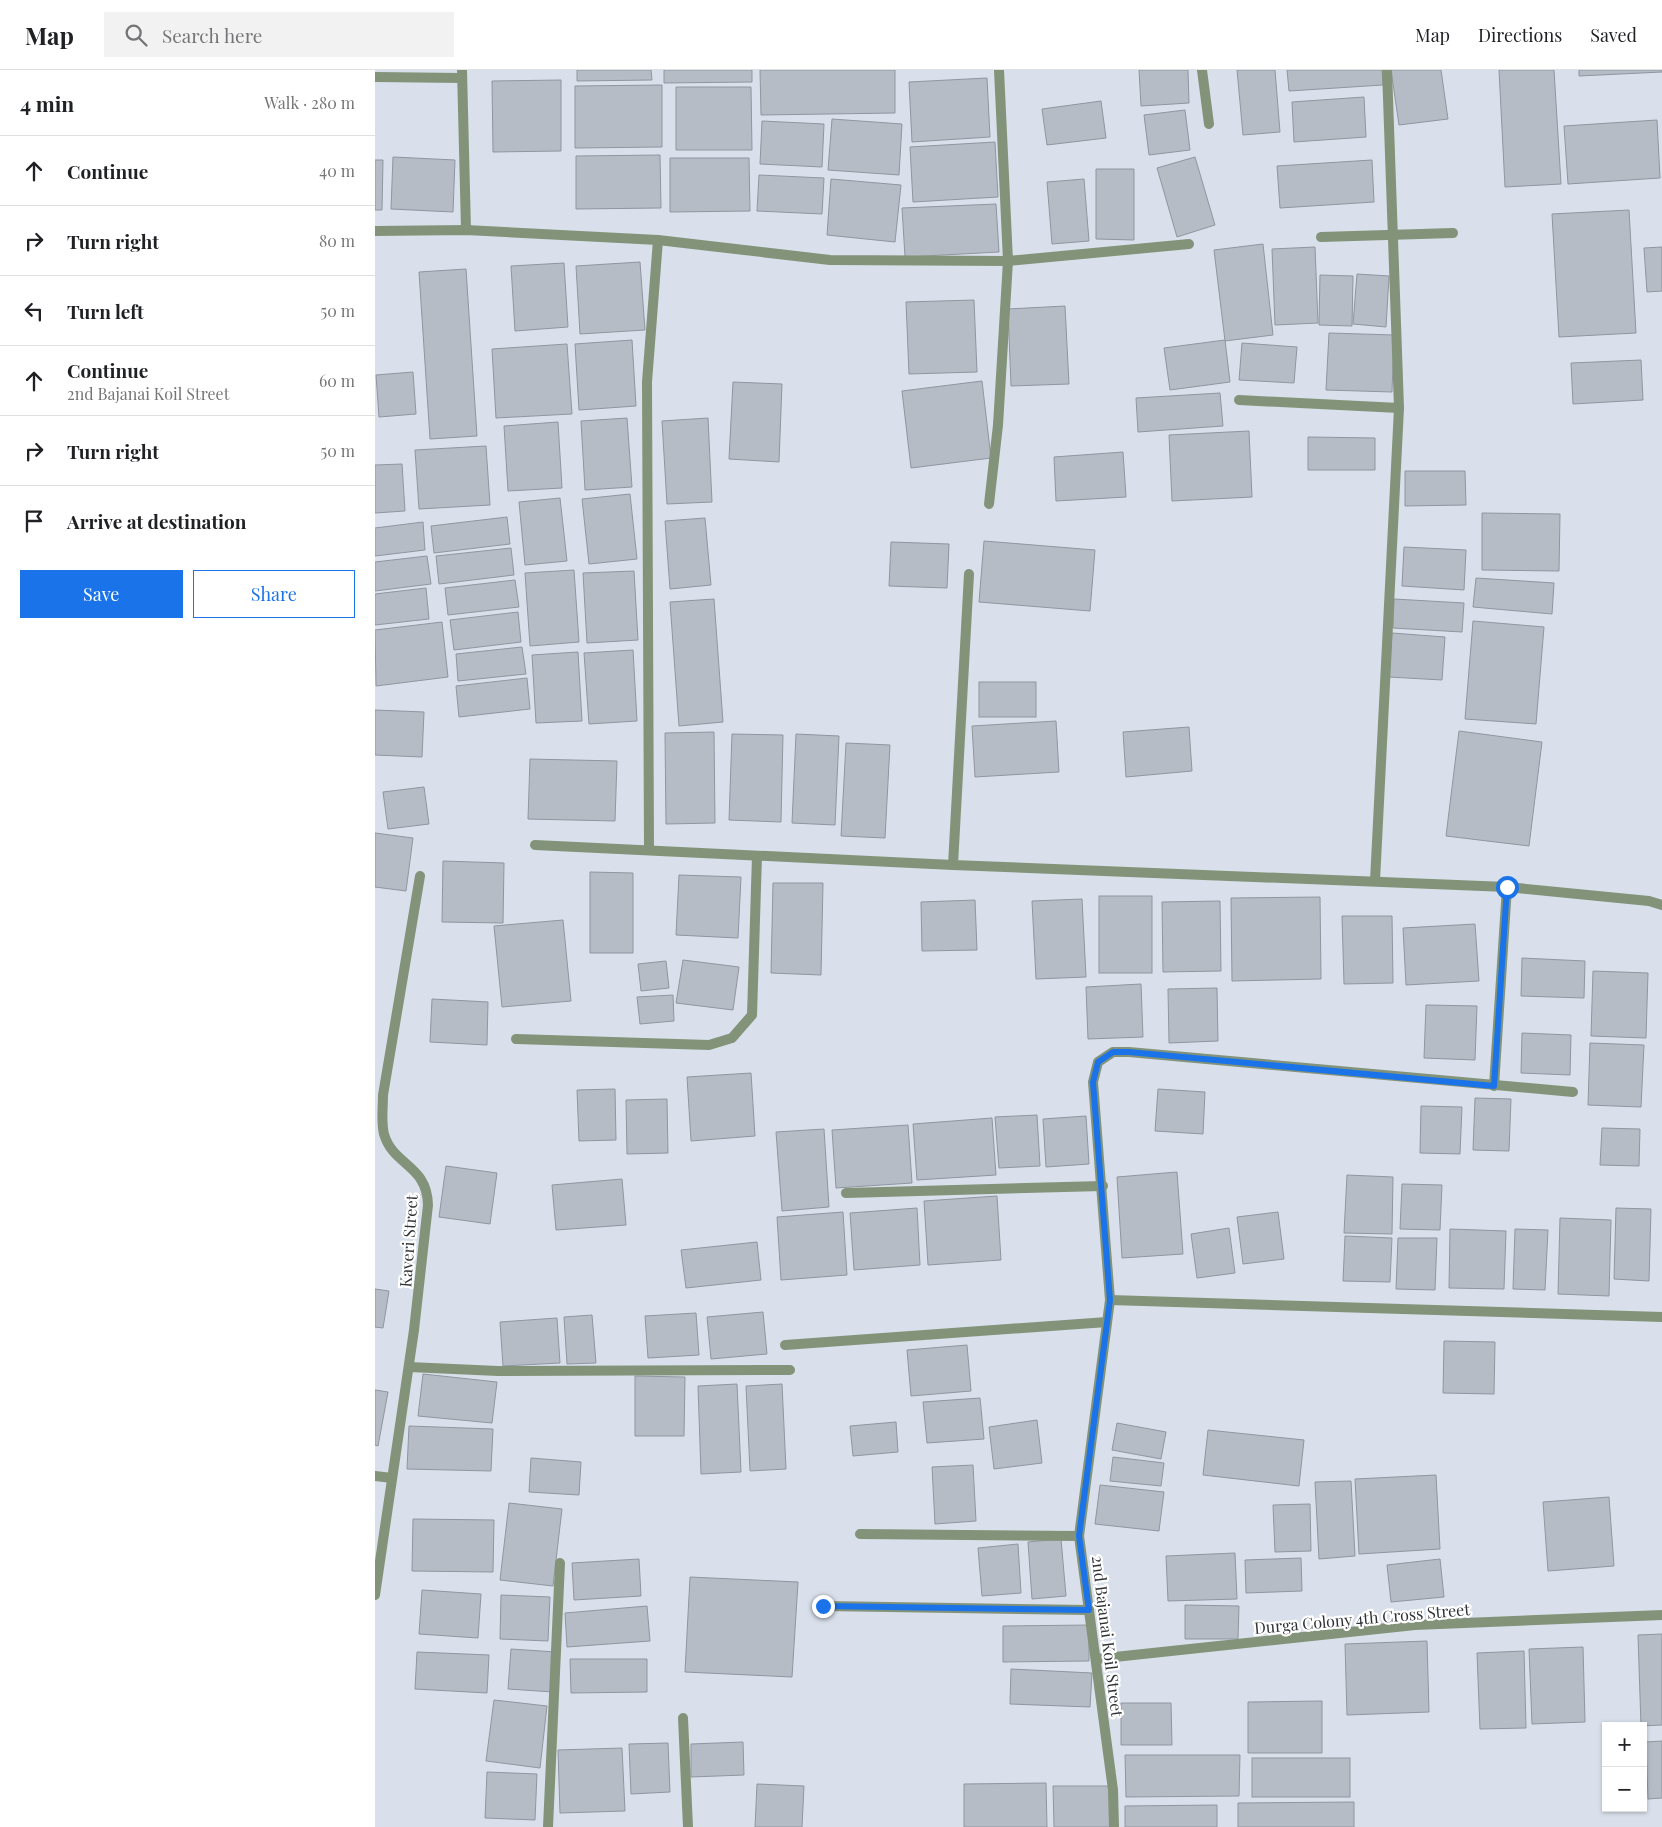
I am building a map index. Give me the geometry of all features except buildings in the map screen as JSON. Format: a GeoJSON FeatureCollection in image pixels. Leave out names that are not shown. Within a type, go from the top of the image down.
{"type":"FeatureCollection","features":[{"type":"Feature","properties":{"kind":"street"},"geometry":{"type":"LineString","coordinates":[[989,504],[998,425],[1008,261],[999,70]]}},
{"type":"Feature","properties":{"kind":"street"},"geometry":{"type":"LineString","coordinates":[[1202,70],[1209,124]]}},
{"type":"Feature","properties":{"kind":"street"},"geometry":{"type":"LineString","coordinates":[[1375,881],[1399,408],[1387,70]]}},
{"type":"Feature","properties":{"kind":"street"},"geometry":{"type":"LineString","coordinates":[[375,76],[462,74],[466,230]]}},
{"type":"Feature","properties":{"kind":"street"},"geometry":{"type":"LineString","coordinates":[[375,231],[466,230],[658,240],[830,260],[1008,261],[1189,244]]}},
{"type":"Feature","properties":{"kind":"street"},"geometry":{"type":"LineString","coordinates":[[1321,237],[1453,232]]}},
{"type":"Feature","properties":{"kind":"street"},"geometry":{"type":"LineString","coordinates":[[649,850],[647,382],[658,240]]}},
{"type":"Feature","properties":{"kind":"street"},"geometry":{"type":"LineString","coordinates":[[1239,400],[1399,408]]}},
{"type":"Feature","properties":{"kind":"street"},"geometry":{"type":"LineString","coordinates":[[953,865],[969,574]]}},
{"type":"Feature","properties":{"kind":"street"},"geometry":{"type":"LineString","coordinates":[[535,845],[953,865],[1507,887],[1649,901],[1662,905]]}},
{"type":"Feature","properties":{"kind":"street"},"geometry":{"type":"LineString","coordinates":[[516,1039],[709,1046],[732,1038],[752,1015],[757,856]]}},
{"type":"Feature","properties":{"kind":"street","name":"Kaveri Street"},"geometry":{"type":"LineString","coordinates":[[375,1595],[409,1367],[425,1244],[428,1190],[421,1178],[390,1147],[385,1135],[383,1095],[420,876]]}},
{"type":"Feature","properties":{"kind":"street"},"geometry":{"type":"LineString","coordinates":[[1494,1086],[1507,887]]}},
{"type":"Feature","properties":{"kind":"street","name":"2nd Bajanai Koil Street"},"geometry":{"type":"LineString","coordinates":[[1114,1827],[1113,1790],[1079,1536],[1110,1300],[1103,1186],[1093,1082],[1098,1062],[1113,1052],[1573,1092]]}},
{"type":"Feature","properties":{"kind":"street"},"geometry":{"type":"LineString","coordinates":[[845,1193],[1103,1186]]}},
{"type":"Feature","properties":{"kind":"street"},"geometry":{"type":"LineString","coordinates":[[1110,1300],[1662,1317]]}},
{"type":"Feature","properties":{"kind":"street"},"geometry":{"type":"LineString","coordinates":[[785,1345],[1107,1322]]}},
{"type":"Feature","properties":{"kind":"street"},"geometry":{"type":"LineString","coordinates":[[409,1367],[497,1371],[790,1370]]}},
{"type":"Feature","properties":{"kind":"street"},"geometry":{"type":"LineString","coordinates":[[375,1476],[392,1478]]}},
{"type":"Feature","properties":{"kind":"street"},"geometry":{"type":"LineString","coordinates":[[860,1534],[1079,1536]]}},
{"type":"Feature","properties":{"kind":"street"},"geometry":{"type":"LineString","coordinates":[[548,1827],[560,1563]]}},
{"type":"Feature","properties":{"kind":"street"},"geometry":{"type":"LineString","coordinates":[[823,1606],[1089,1610]]}},
{"type":"Feature","properties":{"kind":"street","name":"Durga Colony 4th Cross Street"},"geometry":{"type":"LineString","coordinates":[[1096,1659],[1415,1625],[1662,1615]]}},
{"type":"Feature","properties":{"kind":"street"},"geometry":{"type":"LineString","coordinates":[[683,1718],[688,1827]]}},
{"type":"Feature","properties":{"kind":"route"},"geometry":{"type":"LineString","coordinates":[[823,1606],[1089,1610],[1079,1536],[1110,1300],[1103,1186],[1093,1082],[1098,1062],[1113,1052],[1129,1052],[1494,1086],[1507,887]]}}]}
